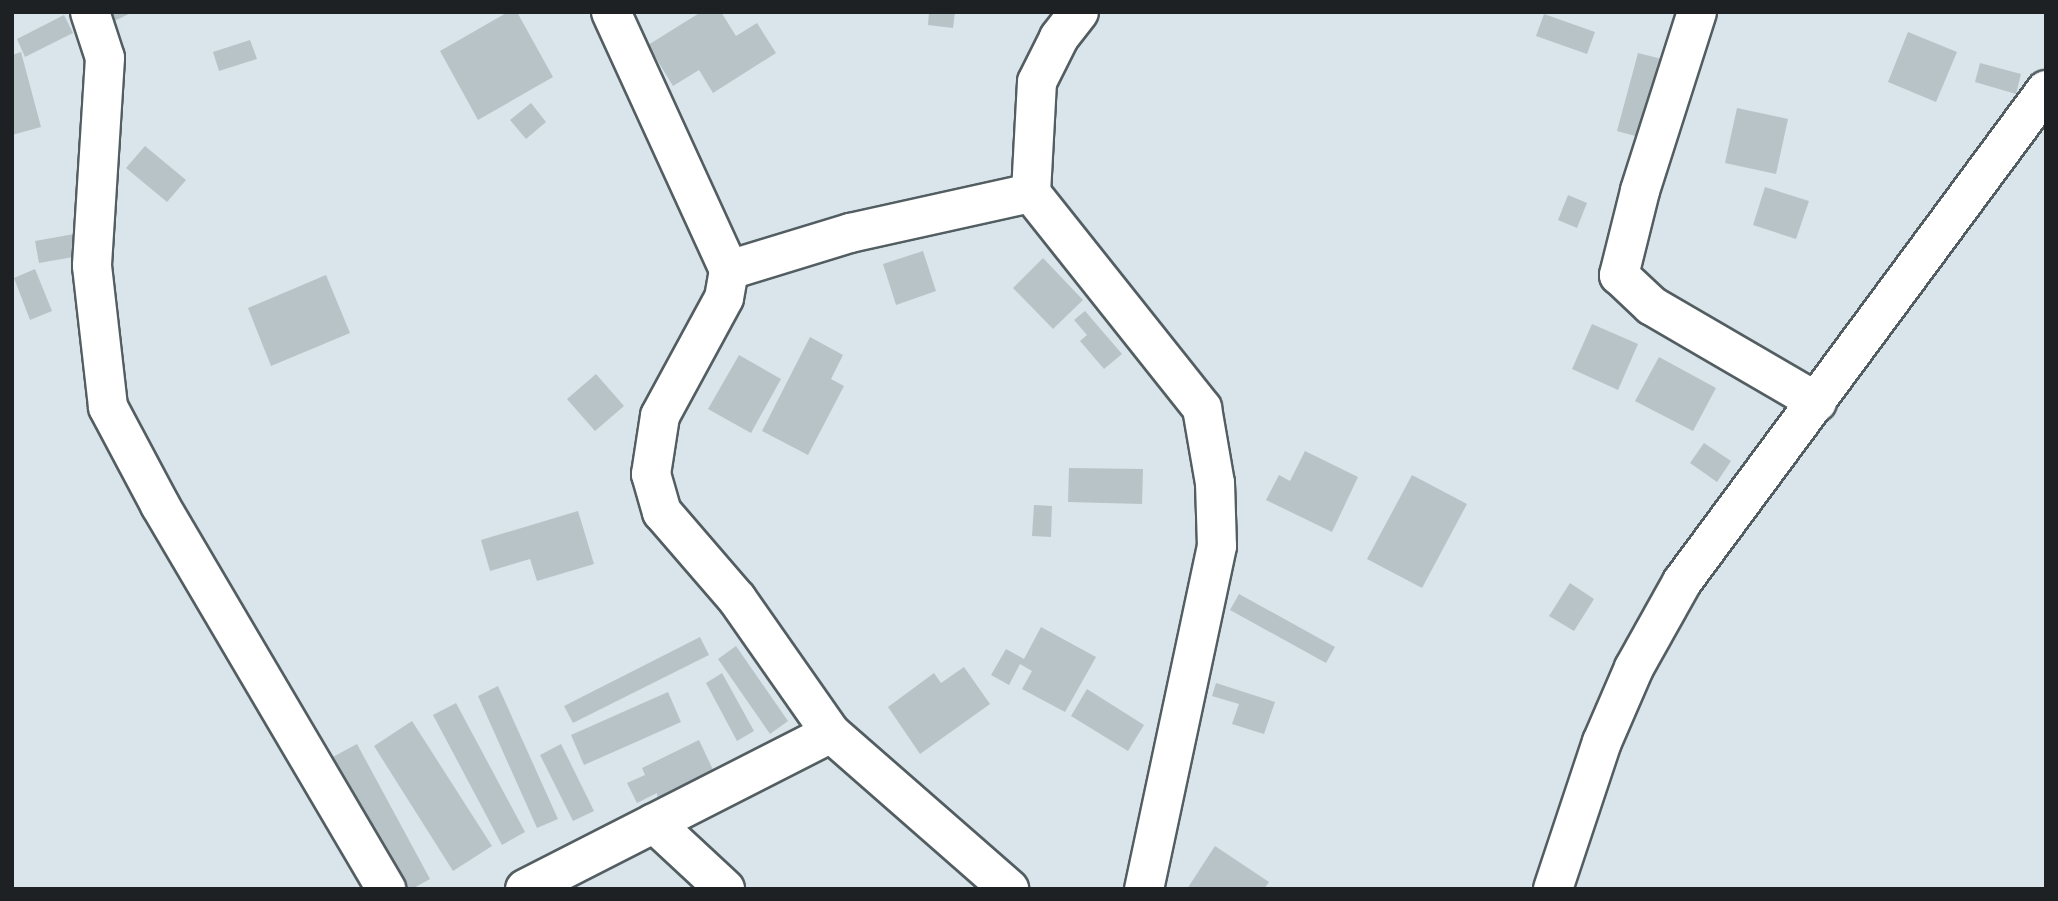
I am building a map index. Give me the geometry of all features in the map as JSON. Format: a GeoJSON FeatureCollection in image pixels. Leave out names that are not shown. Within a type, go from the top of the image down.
{"type":"FeatureCollection","features":[{"type":"Feature","properties":{"kind":"street"},"geometry":{"type":"LineString","coordinates":[[90,12],[105,58],[92,266],[108,407],[160,505],[386,889]]}},
{"type":"Feature","properties":{"kind":"street"},"geometry":{"type":"LineString","coordinates":[[611,12],[729,270],[724,298],[660,416],[652,474],[662,512],[737,599],[831,733],[1009,889]]}},
{"type":"Feature","properties":{"kind":"street"},"geometry":{"type":"LineString","coordinates":[[1079,12],[1059,38],[1037,82],[1031,193],[1202,408],[1215,483],[1217,546],[1144,889]]}},
{"type":"Feature","properties":{"kind":"street"},"geometry":{"type":"LineString","coordinates":[[1697,12],[1640,191],[1619,275],[1652,306],[1817,402]]}},
{"type":"Feature","properties":{"kind":"street"},"geometry":{"type":"LineString","coordinates":[[1553,889],[1602,742],[1634,668],[1682,582],[2046,90]]}},
{"type":"Feature","properties":{"kind":"street"},"geometry":{"type":"LineString","coordinates":[[729,270],[850,233],[1031,193]]}},
{"type":"Feature","properties":{"kind":"street"},"geometry":{"type":"LineString","coordinates":[[525,889],[831,733]]}},
{"type":"Feature","properties":{"kind":"street"},"geometry":{"type":"LineString","coordinates":[[654,823],[725,889]]}},
{"type":"Feature","properties":{"kind":"building"},"geometry":{"type":"Polygon","coordinates":[[[104,12],[133,12],[110,23],[104,12]]]}},
{"type":"Feature","properties":{"kind":"building"},"geometry":{"type":"Polygon","coordinates":[[[508,12],[517,12],[553,77],[478,120],[440,51],[508,12]]]}},
{"type":"Feature","properties":{"kind":"building"},"geometry":{"type":"Polygon","coordinates":[[[701,12],[721,12],[736,36],[757,23],[776,53],[713,93],[699,70],[673,86],[648,45],[701,12]]]}},
{"type":"Feature","properties":{"kind":"building"},"geometry":{"type":"Polygon","coordinates":[[[929,12],[955,12],[953,28],[928,25],[929,12]]]}},
{"type":"Feature","properties":{"kind":"building"},"geometry":{"type":"Polygon","coordinates":[[[1544,14],[1595,32],[1587,54],[1536,36],[1544,14]]]}},
{"type":"Feature","properties":{"kind":"building"},"geometry":{"type":"Polygon","coordinates":[[[64,15],[73,33],[25,57],[17,39],[64,15]]]}},
{"type":"Feature","properties":{"kind":"building"},"geometry":{"type":"Polygon","coordinates":[[[1908,32],[1957,52],[1936,102],[1888,82],[1908,32]]]}},
{"type":"Feature","properties":{"kind":"building"},"geometry":{"type":"Polygon","coordinates":[[[250,40],[257,59],[219,71],[213,52],[250,40]]]}},
{"type":"Feature","properties":{"kind":"building"},"geometry":{"type":"Polygon","coordinates":[[[21,52],[41,127],[12,135],[12,55],[21,52]]]}},
{"type":"Feature","properties":{"kind":"building"},"geometry":{"type":"Polygon","coordinates":[[[1638,53],[1666,60],[1646,139],[1617,131],[1638,53]]]}},
{"type":"Feature","properties":{"kind":"building"},"geometry":{"type":"Polygon","coordinates":[[[1980,63],[2021,74],[2016,94],[1975,82],[1980,63]]]}},
{"type":"Feature","properties":{"kind":"building"},"geometry":{"type":"Polygon","coordinates":[[[531,103],[546,122],[526,139],[510,120],[531,103]]]}},
{"type":"Feature","properties":{"kind":"building"},"geometry":{"type":"Polygon","coordinates":[[[1737,108],[1788,119],[1776,174],[1725,163],[1737,108]]]}},
{"type":"Feature","properties":{"kind":"building"},"geometry":{"type":"Polygon","coordinates":[[[145,146],[186,180],[167,202],[126,168],[145,146]]]}},
{"type":"Feature","properties":{"kind":"building"},"geometry":{"type":"Polygon","coordinates":[[[1765,187],[1809,201],[1796,239],[1753,225],[1765,187]]]}},
{"type":"Feature","properties":{"kind":"building"},"geometry":{"type":"Polygon","coordinates":[[[1568,195],[1587,203],[1577,228],[1558,220],[1568,195]]]}},
{"type":"Feature","properties":{"kind":"building"},"geometry":{"type":"Polygon","coordinates":[[[74,234],[79,256],[39,263],[35,241],[74,234]]]}},
{"type":"Feature","properties":{"kind":"building"},"geometry":{"type":"Polygon","coordinates":[[[923,251],[936,291],[896,305],[883,264],[923,251]]]}},
{"type":"Feature","properties":{"kind":"building"},"geometry":{"type":"Polygon","coordinates":[[[1043,258],[1083,300],[1053,329],[1013,288],[1043,258]]]}},
{"type":"Feature","properties":{"kind":"building"},"geometry":{"type":"Polygon","coordinates":[[[35,269],[52,311],[30,320],[14,278],[35,269]]]}},
{"type":"Feature","properties":{"kind":"building"},"geometry":{"type":"Polygon","coordinates":[[[326,275],[350,333],[271,366],[248,308],[326,275]]]}},
{"type":"Feature","properties":{"kind":"building"},"geometry":{"type":"Polygon","coordinates":[[[1085,311],[1122,354],[1104,369],[1080,341],[1087,335],[1074,320],[1085,311]]]}},
{"type":"Feature","properties":{"kind":"building"},"geometry":{"type":"Polygon","coordinates":[[[1592,324],[1638,344],[1618,390],[1572,369],[1592,324]]]}},
{"type":"Feature","properties":{"kind":"building"},"geometry":{"type":"Polygon","coordinates":[[[810,337],[843,355],[831,379],[844,386],[808,455],[762,431],[810,337]]]}},
{"type":"Feature","properties":{"kind":"building"},"geometry":{"type":"Polygon","coordinates":[[[739,355],[781,379],[751,433],[708,409],[739,355]]]}},
{"type":"Feature","properties":{"kind":"building"},"geometry":{"type":"Polygon","coordinates":[[[1659,357],[1716,388],[1693,431],[1635,401],[1659,357]]]}},
{"type":"Feature","properties":{"kind":"building"},"geometry":{"type":"Polygon","coordinates":[[[596,374],[624,406],[595,431],[567,399],[596,374]]]}},
{"type":"Feature","properties":{"kind":"building"},"geometry":{"type":"Polygon","coordinates":[[[1704,443],[1731,461],[1717,482],[1690,463],[1704,443]]]}},
{"type":"Feature","properties":{"kind":"building"},"geometry":{"type":"Polygon","coordinates":[[[1305,451],[1358,477],[1332,532],[1266,500],[1279,475],[1290,481],[1305,451]]]}},
{"type":"Feature","properties":{"kind":"building"},"geometry":{"type":"Polygon","coordinates":[[[1069,468],[1143,469],[1142,504],[1068,502],[1069,468]]]}},
{"type":"Feature","properties":{"kind":"building"},"geometry":{"type":"Polygon","coordinates":[[[1412,475],[1467,504],[1422,588],[1367,559],[1412,475]]]}},
{"type":"Feature","properties":{"kind":"building"},"geometry":{"type":"Polygon","coordinates":[[[1034,505],[1052,506],[1051,537],[1032,536],[1034,505]]]}},
{"type":"Feature","properties":{"kind":"building"},"geometry":{"type":"Polygon","coordinates":[[[578,511],[594,564],[537,581],[530,559],[490,571],[481,540],[578,511]]]}},
{"type":"Feature","properties":{"kind":"building"},"geometry":{"type":"Polygon","coordinates":[[[1570,583],[1594,599],[1574,631],[1549,616],[1570,583]]]}},
{"type":"Feature","properties":{"kind":"building"},"geometry":{"type":"Polygon","coordinates":[[[1239,594],[1335,647],[1326,663],[1230,610],[1239,594]]]}},
{"type":"Feature","properties":{"kind":"building"},"geometry":{"type":"Polygon","coordinates":[[[1041,627],[1096,657],[1065,712],[1022,689],[1032,671],[1020,664],[1009,685],[991,675],[1006,649],[1024,659],[1041,627]]]}},
{"type":"Feature","properties":{"kind":"building"},"geometry":{"type":"Polygon","coordinates":[[[700,637],[709,655],[573,723],[564,706],[700,637]]]}},
{"type":"Feature","properties":{"kind":"building"},"geometry":{"type":"Polygon","coordinates":[[[736,646],[788,721],[770,734],[718,659],[736,646]]]}},
{"type":"Feature","properties":{"kind":"building"},"geometry":{"type":"Polygon","coordinates":[[[964,667],[990,704],[920,754],[888,707],[934,673],[941,683],[964,667]]]}},
{"type":"Feature","properties":{"kind":"building"},"geometry":{"type":"Polygon","coordinates":[[[722,673],[754,731],[737,741],[706,683],[722,673]]]}},
{"type":"Feature","properties":{"kind":"building"},"geometry":{"type":"Polygon","coordinates":[[[1216,683],[1275,702],[1264,734],[1232,724],[1239,704],[1212,696],[1216,683]]]}},
{"type":"Feature","properties":{"kind":"building"},"geometry":{"type":"Polygon","coordinates":[[[498,686],[558,819],[537,828],[478,696],[498,686]]]}},
{"type":"Feature","properties":{"kind":"building"},"geometry":{"type":"Polygon","coordinates":[[[1087,689],[1144,725],[1128,751],[1071,716],[1087,689]]]}},
{"type":"Feature","properties":{"kind":"building"},"geometry":{"type":"Polygon","coordinates":[[[668,692],[681,722],[584,765],[571,735],[668,692]]]}},
{"type":"Feature","properties":{"kind":"building"},"geometry":{"type":"Polygon","coordinates":[[[456,703],[525,832],[502,845],[433,715],[456,703]]]}},
{"type":"Feature","properties":{"kind":"building"},"geometry":{"type":"Polygon","coordinates":[[[412,721],[492,846],[453,871],[374,746],[412,721]]]}},
{"type":"Feature","properties":{"kind":"building"},"geometry":{"type":"Polygon","coordinates":[[[699,740],[715,774],[658,801],[657,793],[637,803],[627,783],[645,775],[642,768],[699,740]]]}},
{"type":"Feature","properties":{"kind":"building"},"geometry":{"type":"Polygon","coordinates":[[[357,744],[430,879],[412,889],[401,889],[331,758],[357,744]]]}},
{"type":"Feature","properties":{"kind":"building"},"geometry":{"type":"Polygon","coordinates":[[[561,744],[594,811],[573,821],[540,755],[561,744]]]}},
{"type":"Feature","properties":{"kind":"building"},"geometry":{"type":"Polygon","coordinates":[[[1215,846],[1269,882],[1264,889],[1187,889],[1215,846]]]}}]}
